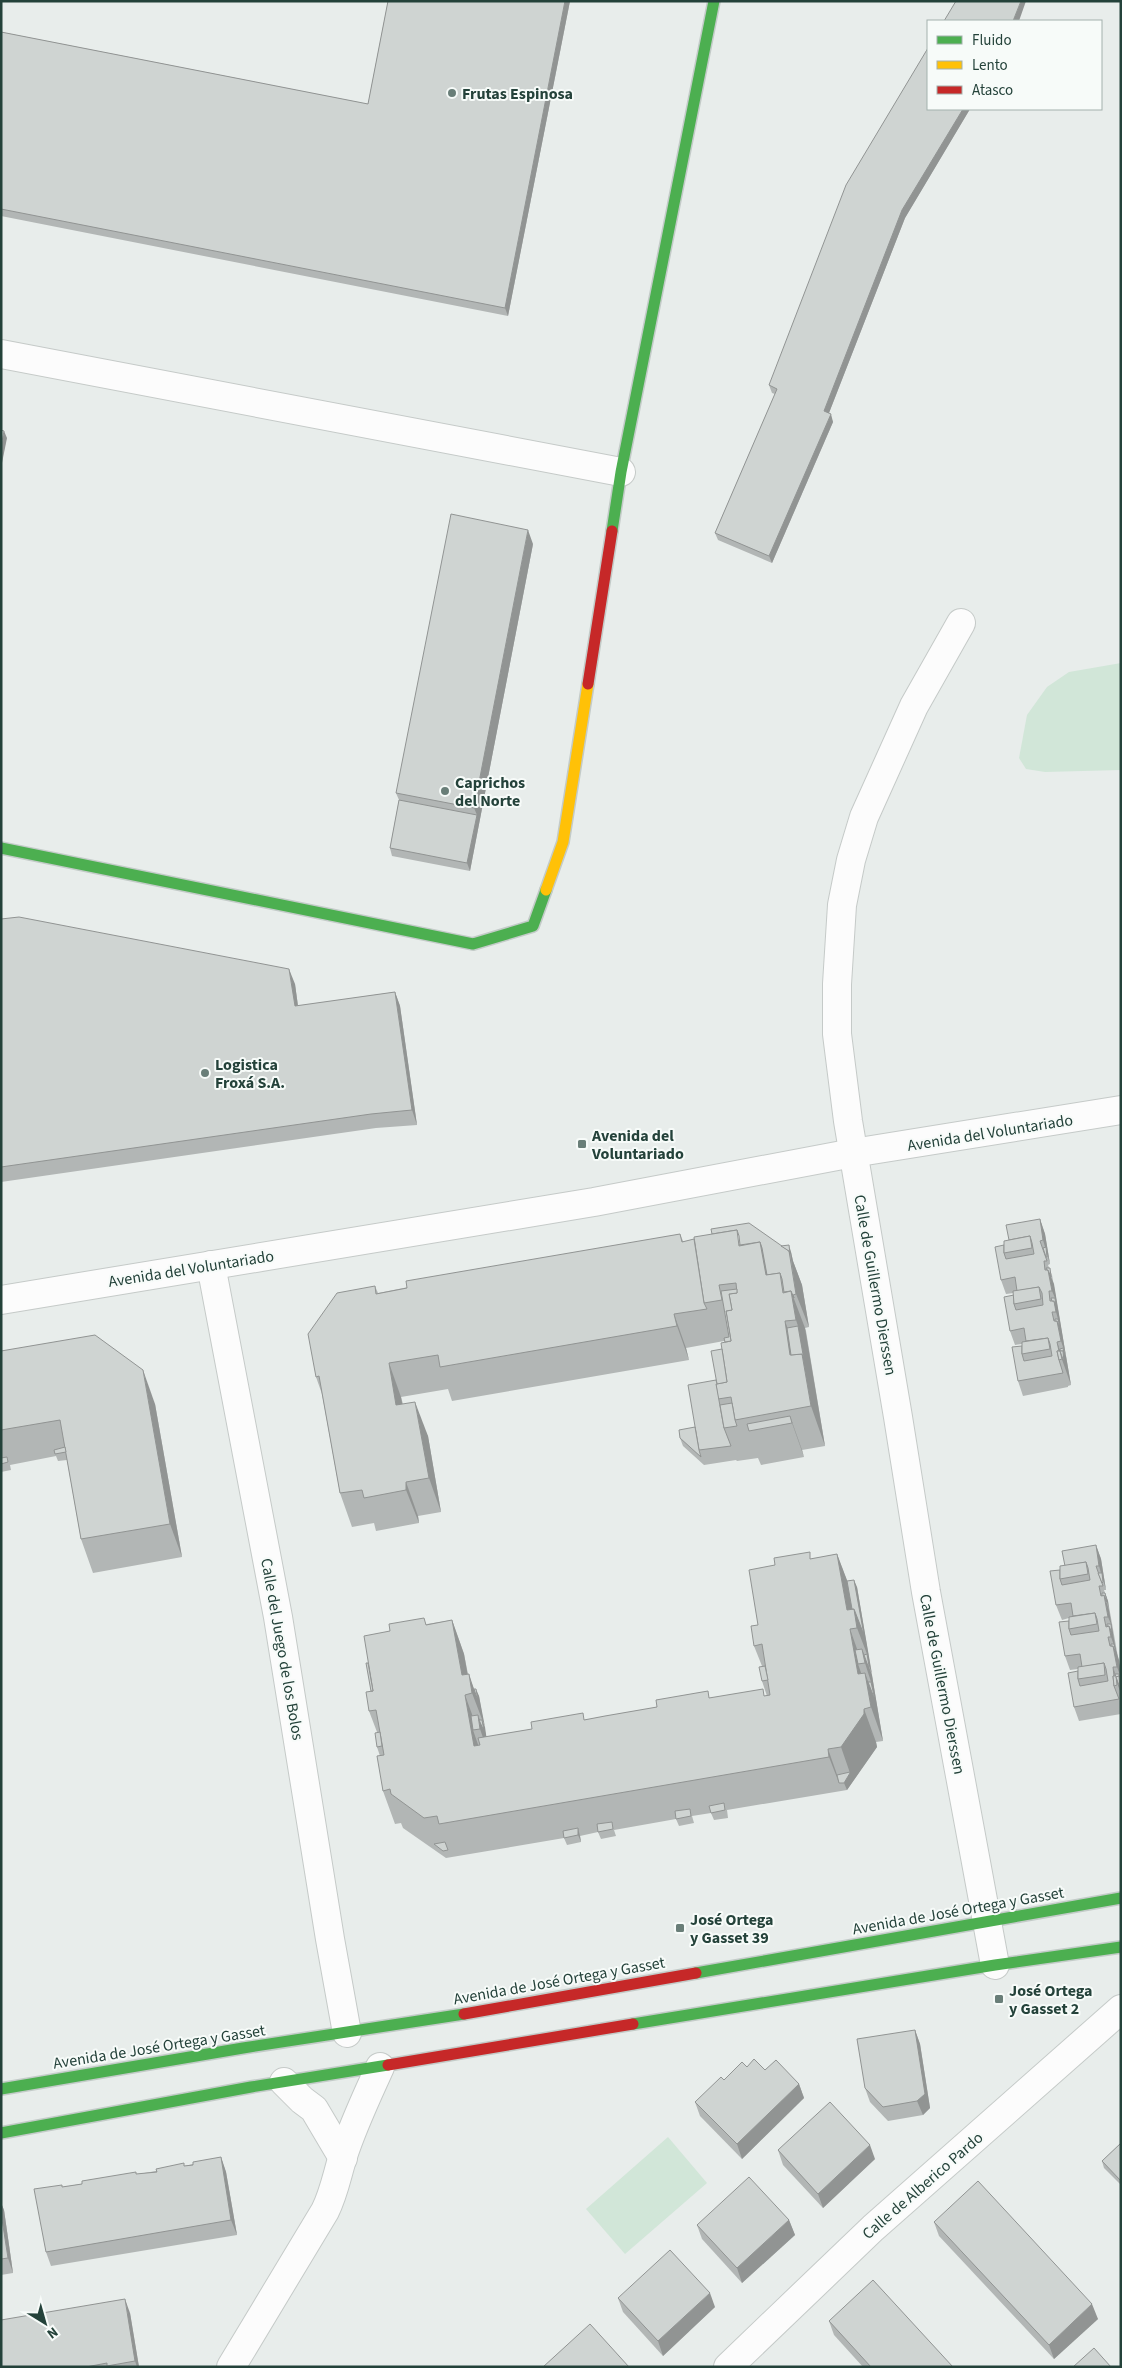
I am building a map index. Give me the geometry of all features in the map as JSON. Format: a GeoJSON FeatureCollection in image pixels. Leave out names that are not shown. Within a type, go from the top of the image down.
{"type":"FeatureCollection","features":[{"type":"Feature","properties":{"kind":"main road"},"geometry":{"type":"LineString","coordinates":[[1,848],[473,944],[532,926],[563,842],[621,472],[714,1]]}},
{"type":"Feature","properties":{"kind":"main road","name":"Avenida de José Ortega y Gasset"},"geometry":{"type":"LineString","coordinates":[[1,2089],[347,2033],[1121,1898]]}},
{"type":"Feature","properties":{"kind":"main road"},"geometry":{"type":"LineString","coordinates":[[1,2133],[284,2082],[995,1965],[1121,1947]]}},
{"type":"Feature","properties":{"kind":"street"},"geometry":{"type":"LineString","coordinates":[[1,354],[621,472]]}},
{"type":"Feature","properties":{"kind":"street","name":"Calle de Guillermo Dierssen"},"geometry":{"type":"LineString","coordinates":[[961,623],[914,706],[864,817],[849,869],[842,906],[837,984],[837,1034],[853,1153],[926,1592],[995,1965]]}},
{"type":"Feature","properties":{"kind":"street","name":"Avenida del Voluntariado"},"geometry":{"type":"LineString","coordinates":[[1,1300],[594,1202],[853,1153],[1121,1110]]}},
{"type":"Feature","properties":{"kind":"street","name":"Calle del Juego de los Bolos"},"geometry":{"type":"LineString","coordinates":[[211,1265],[278,1617],[347,2033]]}},
{"type":"Feature","properties":{"kind":"street","name":"Calle de Alberico Pardo"},"geometry":{"type":"LineString","coordinates":[[728,2367],[873,2228],[1121,2009]]}},
{"type":"Feature","properties":{"kind":"street"},"geometry":{"type":"LineString","coordinates":[[230,2367],[334,2194],[342,2158],[357,2117],[380,2067]]}},
{"type":"Feature","properties":{"kind":"street"},"geometry":{"type":"LineString","coordinates":[[284,2082],[314,2109],[342,2158]]}},
{"type":"Feature","properties":{"kind":"green space"},"geometry":{"type":"Polygon","coordinates":[[[1121,663],[1121,770],[1045,772],[1026,769],[1019,758],[1027,715],[1047,687],[1069,672],[1121,663]]]}},
{"type":"Feature","properties":{"kind":"green space"},"geometry":{"type":"Polygon","coordinates":[[[668,2137],[707,2183],[625,2254],[586,2209],[668,2137]]]}},
{"type":"Feature","properties":{"kind":"building"},"geometry":{"type":"Polygon","coordinates":[[[388,1],[565,1],[505,308],[1,209],[1,32],[368,104],[388,1]]]}},
{"type":"Feature","properties":{"kind":"building"},"geometry":{"type":"Polygon","coordinates":[[[956,1],[1021,1],[1013,20],[945,20],[956,1]]]}},
{"type":"Feature","properties":{"kind":"building"},"geometry":{"type":"Polygon","coordinates":[[[927,50],[927,110],[962,110],[902,210],[824,411],[831,414],[769,556],[715,533],[777,389],[769,385],[846,185],[927,50]]]}},
{"type":"Feature","properties":{"kind":"building"},"geometry":{"type":"Polygon","coordinates":[[[1,430],[4,431],[1,447],[1,430]]]}},
{"type":"Feature","properties":{"kind":"building"},"geometry":{"type":"Polygon","coordinates":[[[451,514],[528,530],[474,808],[396,793],[451,514]]]}},
{"type":"Feature","properties":{"kind":"building"},"geometry":{"type":"Polygon","coordinates":[[[399,800],[477,815],[467,863],[390,848],[399,800]]]}},
{"type":"Feature","properties":{"kind":"building","name":"Logistica Froxá S.A."},"geometry":{"type":"Polygon","coordinates":[[[19,917],[289,969],[295,1006],[395,992],[412,1110],[371,1114],[1,1167],[1,919],[19,917]]]}},
{"type":"Feature","properties":{"kind":"building"},"geometry":{"type":"Polygon","coordinates":[[[1040,1219],[1043,1240],[1040,1241],[1047,1261],[1044,1261],[1045,1270],[1048,1270],[1052,1291],[1049,1291],[1050,1301],[1054,1301],[1056,1312],[1052,1312],[1054,1321],[1057,1321],[1061,1341],[1057,1342],[1059,1351],[1057,1351],[1063,1373],[1018,1381],[1012,1347],[1022,1346],[1024,1361],[1052,1356],[1050,1344],[1048,1338],[1026,1341],[1024,1328],[1010,1331],[1004,1297],[1014,1295],[1016,1310],[1043,1305],[1042,1293],[1039,1287],[1017,1291],[1015,1277],[1001,1280],[995,1247],[1004,1245],[1006,1259],[1034,1254],[1030,1236],[1009,1240],[1006,1225],[1040,1219]]]}},
{"type":"Feature","properties":{"kind":"building"},"geometry":{"type":"Polygon","coordinates":[[[749,1223],[789,1251],[796,1294],[793,1295],[794,1298],[791,1291],[784,1292],[780,1273],[767,1275],[760,1242],[740,1245],[737,1230],[712,1234],[711,1229],[749,1223]]]}},
{"type":"Feature","properties":{"kind":"building"},"geometry":{"type":"Polygon","coordinates":[[[737,1230],[739,1246],[760,1242],[766,1275],[780,1273],[783,1293],[791,1291],[796,1320],[785,1321],[790,1355],[802,1354],[811,1406],[735,1420],[731,1397],[718,1399],[716,1384],[727,1382],[721,1343],[731,1341],[726,1311],[732,1310],[729,1294],[737,1293],[736,1283],[719,1285],[722,1300],[704,1303],[694,1237],[737,1230]]]}},
{"type":"Feature","properties":{"kind":"building"},"geometry":{"type":"Polygon","coordinates":[[[680,1234],[682,1242],[694,1239],[704,1303],[707,1309],[674,1314],[677,1326],[440,1367],[438,1355],[389,1363],[396,1405],[415,1402],[429,1478],[406,1482],[406,1490],[364,1498],[362,1490],[340,1493],[319,1376],[316,1377],[308,1334],[337,1293],[375,1286],[376,1294],[407,1288],[406,1281],[680,1234]]]}},
{"type":"Feature","properties":{"kind":"building"},"geometry":{"type":"Polygon","coordinates":[[[1030,1236],[1032,1248],[1004,1253],[1004,1241],[1030,1236]]]}},
{"type":"Feature","properties":{"kind":"building"},"geometry":{"type":"Polygon","coordinates":[[[789,1245],[790,1254],[789,1251],[781,1246],[789,1245]]]}},
{"type":"Feature","properties":{"kind":"building"},"geometry":{"type":"Polygon","coordinates":[[[1046,1247],[1047,1257],[1043,1248],[1046,1247]]]}},
{"type":"Feature","properties":{"kind":"building"},"geometry":{"type":"Polygon","coordinates":[[[1039,1287],[1041,1299],[1014,1304],[1013,1291],[1039,1287]]]}},
{"type":"Feature","properties":{"kind":"building"},"geometry":{"type":"Polygon","coordinates":[[[737,1289],[737,1293],[729,1294],[732,1310],[726,1311],[731,1341],[725,1342],[724,1338],[729,1337],[721,1291],[737,1289]]]}},
{"type":"Feature","properties":{"kind":"building"},"geometry":{"type":"Polygon","coordinates":[[[798,1326],[804,1360],[802,1354],[791,1355],[787,1328],[798,1326]]]}},
{"type":"Feature","properties":{"kind":"building"},"geometry":{"type":"Polygon","coordinates":[[[95,1335],[143,1370],[170,1524],[81,1539],[60,1420],[1,1430],[1,1351],[95,1335]]]}},
{"type":"Feature","properties":{"kind":"building"},"geometry":{"type":"Polygon","coordinates":[[[1048,1338],[1050,1349],[1022,1354],[1022,1342],[1048,1338]]]}},
{"type":"Feature","properties":{"kind":"building"},"geometry":{"type":"Polygon","coordinates":[[[722,1349],[727,1382],[717,1384],[711,1351],[722,1349]]]}},
{"type":"Feature","properties":{"kind":"building"},"geometry":{"type":"Polygon","coordinates":[[[1057,1351],[1060,1351],[1062,1359],[1059,1360],[1057,1351]]]}},
{"type":"Feature","properties":{"kind":"building"},"geometry":{"type":"Polygon","coordinates":[[[1060,1351],[1063,1351],[1064,1362],[1060,1351]]]}},
{"type":"Feature","properties":{"kind":"building"},"geometry":{"type":"Polygon","coordinates":[[[716,1380],[724,1428],[731,1446],[699,1450],[688,1385],[716,1380]]]}},
{"type":"Feature","properties":{"kind":"building"},"geometry":{"type":"Polygon","coordinates":[[[732,1403],[737,1426],[724,1428],[720,1405],[732,1403]]]}},
{"type":"Feature","properties":{"kind":"building"},"geometry":{"type":"Polygon","coordinates":[[[790,1416],[792,1423],[749,1431],[747,1424],[790,1416]]]}},
{"type":"Feature","properties":{"kind":"building"},"geometry":{"type":"Polygon","coordinates":[[[695,1427],[701,1457],[680,1438],[679,1430],[695,1427]]]}},
{"type":"Feature","properties":{"kind":"building"},"geometry":{"type":"Polygon","coordinates":[[[65,1447],[66,1452],[55,1454],[54,1450],[65,1447]]]}},
{"type":"Feature","properties":{"kind":"building"},"geometry":{"type":"Polygon","coordinates":[[[7,1457],[8,1462],[1,1464],[1,1458],[7,1457]]]}},
{"type":"Feature","properties":{"kind":"building"},"geometry":{"type":"Polygon","coordinates":[[[1096,1545],[1099,1566],[1096,1566],[1103,1586],[1099,1586],[1101,1596],[1104,1595],[1108,1617],[1104,1617],[1106,1627],[1109,1626],[1111,1637],[1108,1637],[1110,1646],[1113,1646],[1117,1667],[1113,1667],[1113,1676],[1114,1686],[1119,1699],[1074,1707],[1068,1673],[1078,1671],[1080,1686],[1108,1681],[1106,1669],[1104,1663],[1082,1667],[1080,1654],[1065,1656],[1059,1622],[1069,1621],[1071,1635],[1099,1631],[1097,1619],[1095,1613],[1073,1616],[1071,1603],[1056,1605],[1050,1571],[1060,1570],[1062,1585],[1090,1580],[1086,1562],[1065,1566],[1062,1551],[1096,1545]]]}},
{"type":"Feature","properties":{"kind":"building"},"geometry":{"type":"Polygon","coordinates":[[[810,1552],[810,1559],[837,1554],[847,1610],[854,1609],[857,1628],[850,1629],[858,1674],[865,1673],[871,1707],[864,1709],[864,1714],[841,1747],[828,1749],[829,1757],[439,1824],[437,1816],[424,1818],[391,1794],[390,1789],[383,1791],[377,1756],[384,1755],[376,1710],[369,1711],[366,1692],[373,1691],[364,1636],[390,1631],[389,1624],[424,1618],[426,1625],[452,1620],[462,1675],[469,1674],[472,1693],[465,1695],[474,1746],[480,1745],[478,1738],[532,1729],[531,1722],[583,1713],[584,1720],[657,1707],[656,1700],[708,1691],[709,1698],[763,1689],[764,1696],[770,1695],[762,1644],[754,1646],[751,1626],[758,1625],[749,1570],[775,1565],[774,1558],[810,1552]]]}},
{"type":"Feature","properties":{"kind":"building"},"geometry":{"type":"Polygon","coordinates":[[[1086,1562],[1088,1574],[1060,1579],[1060,1566],[1086,1562]]]}},
{"type":"Feature","properties":{"kind":"building"},"geometry":{"type":"Polygon","coordinates":[[[1098,1573],[1102,1573],[1102,1583],[1098,1573]]]}},
{"type":"Feature","properties":{"kind":"building"},"geometry":{"type":"Polygon","coordinates":[[[854,1580],[864,1635],[854,1609],[852,1609],[847,1581],[854,1580]]]}},
{"type":"Feature","properties":{"kind":"building"},"geometry":{"type":"Polygon","coordinates":[[[1095,1613],[1097,1624],[1069,1629],[1069,1617],[1095,1613]]]}},
{"type":"Feature","properties":{"kind":"building"},"geometry":{"type":"Polygon","coordinates":[[[1107,1624],[1111,1624],[1112,1633],[1109,1626],[1107,1626],[1107,1624]]]}},
{"type":"Feature","properties":{"kind":"building"},"geometry":{"type":"Polygon","coordinates":[[[862,1649],[865,1663],[858,1664],[855,1650],[862,1649]]]}},
{"type":"Feature","properties":{"kind":"building"},"geometry":{"type":"Polygon","coordinates":[[[867,1654],[869,1666],[864,1655],[867,1654]]]}},
{"type":"Feature","properties":{"kind":"building"},"geometry":{"type":"Polygon","coordinates":[[[366,1663],[368,1663],[373,1691],[371,1691],[366,1663]]]}},
{"type":"Feature","properties":{"kind":"building"},"geometry":{"type":"Polygon","coordinates":[[[1104,1663],[1105,1675],[1078,1679],[1078,1667],[1104,1663]]]}},
{"type":"Feature","properties":{"kind":"building"},"geometry":{"type":"Polygon","coordinates":[[[765,1666],[768,1680],[762,1681],[759,1667],[765,1666]]]}},
{"type":"Feature","properties":{"kind":"building"},"geometry":{"type":"Polygon","coordinates":[[[1113,1676],[1116,1676],[1117,1685],[1114,1686],[1113,1676]]]}},
{"type":"Feature","properties":{"kind":"building"},"geometry":{"type":"Polygon","coordinates":[[[1119,1676],[1120,1688],[1116,1677],[1119,1676]]]}},
{"type":"Feature","properties":{"kind":"building"},"geometry":{"type":"Polygon","coordinates":[[[868,1682],[871,1682],[875,1700],[868,1682]]]}},
{"type":"Feature","properties":{"kind":"building"},"geometry":{"type":"Polygon","coordinates":[[[478,1715],[480,1729],[473,1730],[471,1716],[478,1715]]]}},
{"type":"Feature","properties":{"kind":"building"},"geometry":{"type":"Polygon","coordinates":[[[479,1720],[482,1720],[484,1731],[479,1720]]]}},
{"type":"Feature","properties":{"kind":"building"},"geometry":{"type":"Polygon","coordinates":[[[380,1732],[382,1746],[377,1747],[375,1733],[380,1732]]]}},
{"type":"Feature","properties":{"kind":"building"},"geometry":{"type":"Polygon","coordinates":[[[850,1772],[844,1783],[839,1783],[837,1775],[850,1772]]]}},
{"type":"Feature","properties":{"kind":"building"},"geometry":{"type":"Polygon","coordinates":[[[724,1803],[725,1810],[711,1813],[709,1806],[724,1803]]]}},
{"type":"Feature","properties":{"kind":"building"},"geometry":{"type":"Polygon","coordinates":[[[690,1809],[691,1816],[676,1819],[675,1811],[690,1809]]]}},
{"type":"Feature","properties":{"kind":"building"},"geometry":{"type":"Polygon","coordinates":[[[612,1822],[613,1829],[598,1832],[597,1824],[612,1822]]]}},
{"type":"Feature","properties":{"kind":"building"},"geometry":{"type":"Polygon","coordinates":[[[578,1828],[578,1835],[564,1838],[563,1831],[578,1828]]]}},
{"type":"Feature","properties":{"kind":"building"},"geometry":{"type":"Polygon","coordinates":[[[445,1842],[448,1850],[443,1851],[434,1844],[445,1842]]]}},
{"type":"Feature","properties":{"kind":"building"},"geometry":{"type":"Polygon","coordinates":[[[915,2030],[925,2094],[917,2101],[883,2107],[865,2088],[857,2039],[915,2030]]]}},
{"type":"Feature","properties":{"kind":"building"},"geometry":{"type":"Polygon","coordinates":[[[754,2059],[765,2070],[776,2060],[799,2084],[737,2144],[695,2102],[721,2077],[724,2080],[742,2062],[747,2067],[754,2059]]]}},
{"type":"Feature","properties":{"kind":"building"},"geometry":{"type":"Polygon","coordinates":[[[830,2102],[870,2145],[818,2194],[778,2150],[830,2102]]]}},
{"type":"Feature","properties":{"kind":"building"},"geometry":{"type":"Polygon","coordinates":[[[1121,2143],[1121,2181],[1102,2161],[1121,2143]]]}},
{"type":"Feature","properties":{"kind":"building"},"geometry":{"type":"Polygon","coordinates":[[[221,2157],[231,2220],[46,2252],[34,2189],[82,2184],[82,2181],[136,2172],[136,2174],[157,2172],[156,2169],[184,2163],[184,2166],[193,2165],[193,2162],[221,2157]]]}},
{"type":"Feature","properties":{"kind":"building"},"geometry":{"type":"Polygon","coordinates":[[[749,2177],[789,2220],[737,2268],[697,2225],[749,2177]]]}},
{"type":"Feature","properties":{"kind":"building"},"geometry":{"type":"Polygon","coordinates":[[[978,2181],[1092,2304],[1049,2345],[934,2222],[978,2181]]]}},
{"type":"Feature","properties":{"kind":"building"},"geometry":{"type":"Polygon","coordinates":[[[1,2213],[8,2258],[1,2259],[1,2213]]]}},
{"type":"Feature","properties":{"kind":"building"},"geometry":{"type":"Polygon","coordinates":[[[670,2250],[710,2293],[658,2341],[618,2298],[670,2250]]]}},
{"type":"Feature","properties":{"kind":"building"},"geometry":{"type":"Polygon","coordinates":[[[873,2280],[953,2367],[871,2367],[829,2321],[873,2280]]]}},
{"type":"Feature","properties":{"kind":"building"},"geometry":{"type":"Polygon","coordinates":[[[125,2299],[135,2361],[107,2366],[107,2363],[86,2367],[1,2367],[1,2320],[125,2299]]]}},
{"type":"Feature","properties":{"kind":"building"},"geometry":{"type":"Polygon","coordinates":[[[590,2324],[629,2367],[543,2367],[590,2324]]]}},
{"type":"Feature","properties":{"kind":"building"},"geometry":{"type":"Polygon","coordinates":[[[1094,2348],[1111,2367],[1073,2367],[1094,2348]]]}},
{"type":"Feature","properties":{"kind":"traffic: fast"},"geometry":{"type":"LineString","coordinates":[[612,531],[621,472],[714,1]]}},
{"type":"Feature","properties":{"kind":"traffic: fast"},"geometry":{"type":"LineString","coordinates":[[1,848],[473,944],[533,926],[546,890]]}},
{"type":"Feature","properties":{"kind":"traffic: fast"},"geometry":{"type":"LineString","coordinates":[[696,1973],[1121,1898]]}},
{"type":"Feature","properties":{"kind":"traffic: fast"},"geometry":{"type":"LineString","coordinates":[[633,2024],[995,1965],[1121,1947]]}},
{"type":"Feature","properties":{"kind":"traffic: fast"},"geometry":{"type":"LineString","coordinates":[[1,2089],[243,2048],[464,2014]]}},
{"type":"Feature","properties":{"kind":"traffic: fast"},"geometry":{"type":"LineString","coordinates":[[1,2133],[251,2087],[388,2065]]}},
{"type":"Feature","properties":{"kind":"traffic: slow"},"geometry":{"type":"LineString","coordinates":[[546,890],[563,842],[588,684]]}},
{"type":"Feature","properties":{"kind":"traffic: jam"},"geometry":{"type":"LineString","coordinates":[[588,684],[612,531]]}},
{"type":"Feature","properties":{"kind":"traffic: jam"},"geometry":{"type":"LineString","coordinates":[[464,2014],[696,1973]]}},
{"type":"Feature","properties":{"kind":"traffic: jam"},"geometry":{"type":"LineString","coordinates":[[388,2065],[633,2024]]}},
{"type":"Feature","properties":{"kind":"place","name":"Frutas Espinosa"},"geometry":{"type":"Point","coordinates":[452,93]}},
{"type":"Feature","properties":{"kind":"place","name":"Caprichos del Norte"},"geometry":{"type":"Point","coordinates":[445,791]}},
{"type":"Feature","properties":{"kind":"place","name":"Logistica Froxá S.A."},"geometry":{"type":"Point","coordinates":[205,1073]}},
{"type":"Feature","properties":{"kind":"place","name":"Avenida del Voluntariado"},"geometry":{"type":"Point","coordinates":[582,1144]}},
{"type":"Feature","properties":{"kind":"place","name":"José Ortega y Gasset 39"},"geometry":{"type":"Point","coordinates":[680,1928]}},
{"type":"Feature","properties":{"kind":"place","name":"José Ortega y Gasset 2"},"geometry":{"type":"Point","coordinates":[999,1999]}}]}
